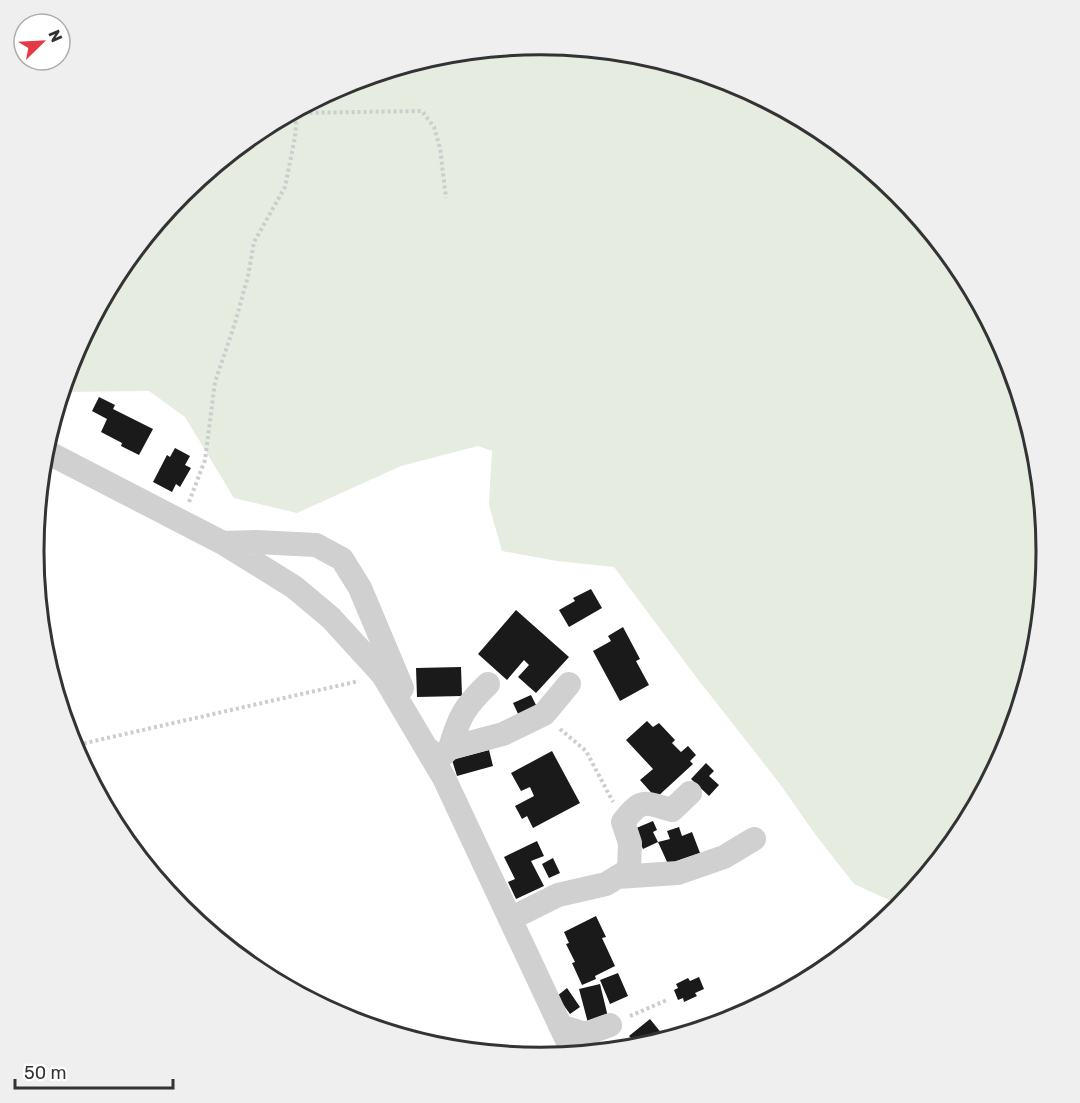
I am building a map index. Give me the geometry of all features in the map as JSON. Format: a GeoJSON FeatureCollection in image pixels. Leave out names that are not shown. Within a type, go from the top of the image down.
{"type":"FeatureCollection","features":[{"type":"Feature","properties":{"kind":"street"},"geometry":{"type":"LineString","coordinates":[[53,455],[223,543],[294,587],[331,618],[383,675],[442,755]]}},
{"type":"Feature","properties":{"kind":"street"},"geometry":{"type":"LineString","coordinates":[[223,543],[316,545],[342,559],[360,588],[442,755],[444,778],[570,1047]]}},
{"type":"Feature","properties":{"kind":"street"},"geometry":{"type":"LineString","coordinates":[[442,755],[459,719],[473,698],[488,684]]}},
{"type":"Feature","properties":{"kind":"street"},"geometry":{"type":"LineString","coordinates":[[442,755],[503,734],[544,714],[569,684]]}},
{"type":"Feature","properties":{"kind":"street"},"geometry":{"type":"LineString","coordinates":[[510,919],[558,895],[606,884],[629,870],[630,843],[623,822],[636,806],[647,803],[672,810],[690,793]]}},
{"type":"Feature","properties":{"kind":"street"},"geometry":{"type":"LineString","coordinates":[[617,877],[678,873],[724,857],[754,839]]}},
{"type":"Feature","properties":{"kind":"street"},"geometry":{"type":"LineString","coordinates":[[560,1026],[585,1034],[610,1025]]}},
{"type":"Feature","properties":{"kind":"path"},"geometry":{"type":"LineString","coordinates":[[308,113],[423,111],[434,127],[440,148],[446,198]]}},
{"type":"Feature","properties":{"kind":"path"},"geometry":{"type":"LineString","coordinates":[[187,508],[205,460],[215,382],[235,323],[248,276],[254,242],[285,187],[296,119]]}},
{"type":"Feature","properties":{"kind":"path"},"geometry":{"type":"LineString","coordinates":[[82,744],[383,675]]}},
{"type":"Feature","properties":{"kind":"path"},"geometry":{"type":"LineString","coordinates":[[544,714],[586,751],[623,822]]}},
{"type":"Feature","properties":{"kind":"path"},"geometry":{"type":"LineString","coordinates":[[610,1025],[667,1000]]}},
{"type":"Feature","properties":{"kind":"shaded area"},"geometry":{"type":"Polygon","coordinates":[[[540,55],[605,59],[669,72],[730,93],[760,106],[816,139],[867,178],[891,200],[934,249],[953,276],[970,303],[999,361],[1020,423],[1027,455],[1035,519],[1036,552],[1032,616],[1027,648],[1020,680],[999,742],[970,800],[953,827],[934,854],[892,902],[854,884],[614,567],[557,561],[502,551],[489,505],[492,451],[478,446],[401,466],[297,513],[234,498],[185,417],[149,391],[70,392],[81,361],[110,303],[146,249],[167,224],[189,200],[238,158],[264,139],[320,106],[380,81],[411,72],[475,59],[508,56],[540,55]]]}},
{"type":"Feature","properties":{"kind":"building"},"geometry":{"type":"Polygon","coordinates":[[[99,397],[115,405],[113,409],[153,429],[139,455],[101,432],[107,419],[92,411],[99,397]]]}},
{"type":"Feature","properties":{"kind":"building"},"geometry":{"type":"Polygon","coordinates":[[[175,448],[190,456],[185,465],[191,468],[180,487],[176,484],[172,492],[153,482],[167,455],[170,457],[175,448]]]}},
{"type":"Feature","properties":{"kind":"building"},"geometry":{"type":"Polygon","coordinates":[[[591,589],[602,608],[569,627],[559,610],[575,601],[573,598],[591,589]]]}},
{"type":"Feature","properties":{"kind":"building"},"geometry":{"type":"Polygon","coordinates":[[[516,610],[569,657],[536,693],[518,677],[529,665],[524,660],[507,680],[478,654],[516,610]]]}},
{"type":"Feature","properties":{"kind":"building"},"geometry":{"type":"Polygon","coordinates":[[[623,627],[640,659],[636,661],[649,685],[620,701],[593,651],[611,641],[608,636],[623,627]]]}},
{"type":"Feature","properties":{"kind":"building"},"geometry":{"type":"Polygon","coordinates":[[[461,667],[462,696],[417,697],[416,668],[461,667]]]}},
{"type":"Feature","properties":{"kind":"building"},"geometry":{"type":"Polygon","coordinates":[[[531,695],[537,707],[519,716],[513,703],[531,695]]]}},
{"type":"Feature","properties":{"kind":"building"},"geometry":{"type":"Polygon","coordinates":[[[647,721],[653,727],[659,723],[675,740],[672,743],[681,752],[688,746],[696,755],[690,761],[693,764],[656,798],[640,780],[653,769],[626,740],[647,721]]]}},
{"type":"Feature","properties":{"kind":"building"},"geometry":{"type":"Polygon","coordinates":[[[489,750],[493,766],[457,776],[452,760],[489,750]]]}},
{"type":"Feature","properties":{"kind":"building"},"geometry":{"type":"Polygon","coordinates":[[[552,751],[580,803],[533,828],[527,816],[522,819],[515,806],[534,796],[530,787],[521,791],[511,773],[552,751]]]}},
{"type":"Feature","properties":{"kind":"building"},"geometry":{"type":"Polygon","coordinates":[[[706,763],[714,771],[709,776],[719,785],[709,796],[691,779],[706,763]]]}},
{"type":"Feature","properties":{"kind":"building"},"geometry":{"type":"Polygon","coordinates":[[[653,821],[657,830],[653,832],[658,842],[643,849],[634,829],[653,821]]]}},
{"type":"Feature","properties":{"kind":"building"},"geometry":{"type":"Polygon","coordinates":[[[679,827],[682,836],[692,832],[700,853],[668,864],[658,842],[670,839],[667,831],[679,827]]]}},
{"type":"Feature","properties":{"kind":"building"},"geometry":{"type":"Polygon","coordinates":[[[537,841],[544,856],[531,861],[544,886],[516,899],[508,882],[515,879],[504,857],[537,841]]]}},
{"type":"Feature","properties":{"kind":"building"},"geometry":{"type":"Polygon","coordinates":[[[553,858],[560,873],[549,878],[542,864],[553,858]]]}},
{"type":"Feature","properties":{"kind":"building"},"geometry":{"type":"Polygon","coordinates":[[[596,916],[606,937],[602,938],[615,966],[582,985],[572,963],[575,962],[566,944],[569,943],[564,932],[596,916]]]}},
{"type":"Feature","properties":{"kind":"building"},"geometry":{"type":"Polygon","coordinates":[[[618,973],[628,996],[610,1004],[600,980],[618,973]]]}},
{"type":"Feature","properties":{"kind":"building"},"geometry":{"type":"Polygon","coordinates":[[[699,977],[704,989],[695,993],[697,996],[684,1002],[683,998],[678,1000],[674,990],[678,988],[676,984],[688,978],[690,981],[699,977]]]}},
{"type":"Feature","properties":{"kind":"building"},"geometry":{"type":"Polygon","coordinates":[[[600,984],[608,1017],[588,1023],[579,989],[600,984]]]}},
{"type":"Feature","properties":{"kind":"building"},"geometry":{"type":"Polygon","coordinates":[[[567,988],[580,1007],[570,1014],[557,996],[567,988]]]}},
{"type":"Feature","properties":{"kind":"building"},"geometry":{"type":"Polygon","coordinates":[[[650,1019],[661,1033],[632,1039],[629,1036],[650,1019]]]}}]}
